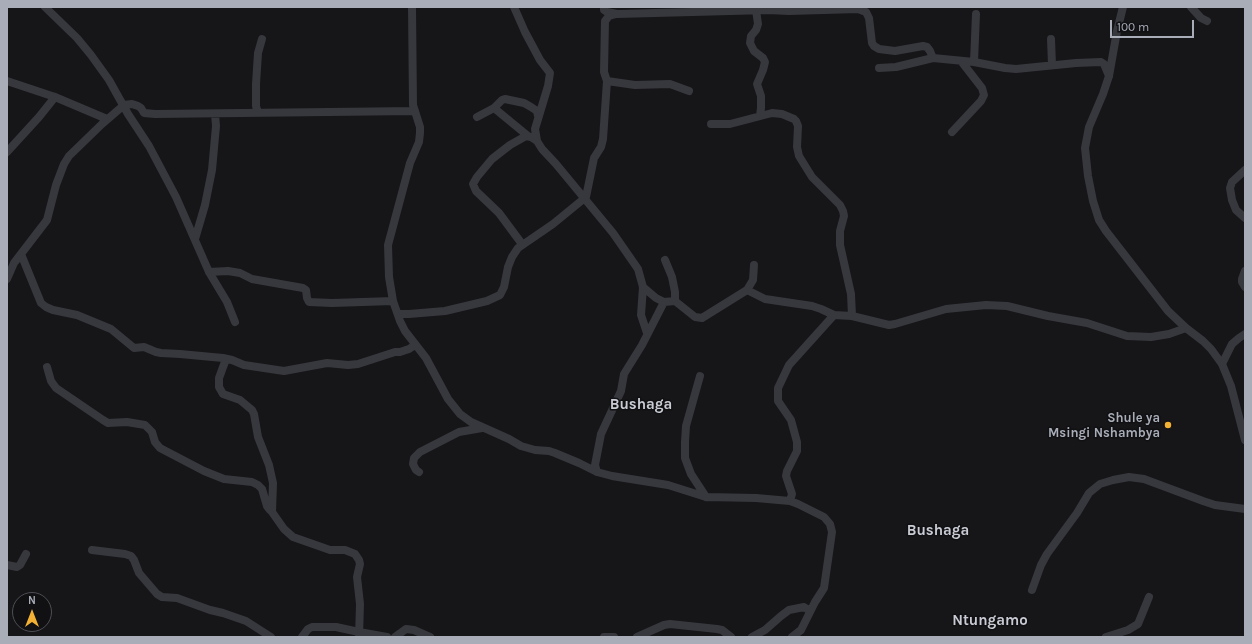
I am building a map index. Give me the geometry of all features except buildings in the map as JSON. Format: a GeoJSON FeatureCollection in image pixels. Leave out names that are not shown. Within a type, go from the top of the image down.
{"type":"FeatureCollection","features":[{"type":"Feature","properties":{"kind":"street"},"geometry":{"type":"LineString","coordinates":[[45,7],[77,38],[91,55],[109,80],[149,146],[195,239],[209,272],[227,302],[235,322]]}},
{"type":"Feature","properties":{"kind":"street"},"geometry":{"type":"LineString","coordinates":[[412,7],[412,89],[415,111],[420,127],[418,142],[410,163],[388,245],[389,278],[393,301],[404,331],[426,358],[448,399],[460,414],[482,428],[509,439],[521,446],[555,453],[597,472],[612,476],[668,485],[706,498],[756,498],[790,501],[824,518],[830,524],[832,532],[824,588],[810,611],[801,630],[792,637]]}},
{"type":"Feature","properties":{"kind":"street"},"geometry":{"type":"LineString","coordinates":[[514,7],[540,60],[550,73],[548,86],[535,129],[537,141],[542,149],[613,233],[638,270],[643,287],[642,316],[647,333]]}},
{"type":"Feature","properties":{"kind":"street"},"geometry":{"type":"LineString","coordinates":[[604,7],[604,10],[607,12],[617,14]]}},
{"type":"Feature","properties":{"kind":"street"},"geometry":{"type":"LineString","coordinates":[[1123,7],[1109,76],[1089,127],[1085,148],[1088,176],[1096,211],[1099,220],[1106,231],[1168,311],[1212,349],[1222,364],[1231,386],[1245,440]]}},
{"type":"Feature","properties":{"kind":"street"},"geometry":{"type":"LineString","coordinates":[[1191,7],[1201,18],[1207,21]]}},
{"type":"Feature","properties":{"kind":"street"},"geometry":{"type":"LineString","coordinates":[[756,10],[758,24],[756,30],[751,36],[750,43],[754,51],[763,58],[765,62],[757,84],[761,96],[760,116]]}},
{"type":"Feature","properties":{"kind":"street"},"geometry":{"type":"LineString","coordinates":[[398,314],[445,311],[496,298],[502,292],[512,257],[522,244],[553,224],[585,199],[588,194],[594,158],[601,147],[603,139],[606,81],[604,72],[605,21],[609,16],[617,14],[756,10],[863,10],[869,18],[872,43],[874,46],[886,51],[895,51],[923,46],[927,47],[933,58]]}},
{"type":"Feature","properties":{"kind":"street"},"geometry":{"type":"LineString","coordinates":[[974,62],[976,14]]}},
{"type":"Feature","properties":{"kind":"street"},"geometry":{"type":"LineString","coordinates":[[258,113],[256,106],[256,84],[258,53],[262,39]]}},
{"type":"Feature","properties":{"kind":"street"},"geometry":{"type":"LineString","coordinates":[[1050,39],[1052,65]]}},
{"type":"Feature","properties":{"kind":"street"},"geometry":{"type":"LineString","coordinates":[[879,68],[896,67],[933,58],[974,62],[993,67],[1016,69],[1101,62],[1104,64],[1109,76]]}},
{"type":"Feature","properties":{"kind":"street"},"geometry":{"type":"LineString","coordinates":[[952,132],[981,101],[984,95],[982,88],[962,61]]}},
{"type":"Feature","properties":{"kind":"street"},"geometry":{"type":"LineString","coordinates":[[7,81],[55,97],[107,119]]}},
{"type":"Feature","properties":{"kind":"street"},"geometry":{"type":"LineString","coordinates":[[606,81],[635,85],[670,84],[689,91]]}},
{"type":"Feature","properties":{"kind":"street"},"geometry":{"type":"LineString","coordinates":[[7,152],[39,118],[55,97]]}},
{"type":"Feature","properties":{"kind":"street"},"geometry":{"type":"LineString","coordinates":[[477,117],[494,108],[502,100],[510,100],[531,107],[537,111],[538,116]]}},
{"type":"Feature","properties":{"kind":"street"},"geometry":{"type":"LineString","coordinates":[[7,279],[14,263],[47,220],[56,185],[64,164],[69,156],[107,119],[124,105],[132,104],[138,106],[144,113],[147,114],[415,111]]}},
{"type":"Feature","properties":{"kind":"street"},"geometry":{"type":"LineString","coordinates":[[494,108],[528,136],[537,141]]}},
{"type":"Feature","properties":{"kind":"street"},"geometry":{"type":"LineString","coordinates":[[195,239],[206,205],[212,170],[216,126],[215,114]]}},
{"type":"Feature","properties":{"kind":"street"},"geometry":{"type":"LineString","coordinates":[[711,124],[730,124],[772,114],[782,114],[796,121],[798,126],[797,147],[799,156],[812,177],[840,205],[844,216],[840,231],[840,245],[851,294],[852,316]]}},
{"type":"Feature","properties":{"kind":"street"},"geometry":{"type":"LineString","coordinates":[[522,244],[499,214],[476,191],[473,184],[492,159],[520,138],[528,136]]}},
{"type":"Feature","properties":{"kind":"street"},"geometry":{"type":"LineString","coordinates":[[1244,170],[1232,182],[1230,188],[1232,200],[1236,210],[1245,218]]}},
{"type":"Feature","properties":{"kind":"street"},"geometry":{"type":"LineString","coordinates":[[21,254],[41,303],[53,310],[76,315],[115,331],[134,348],[144,347],[161,353],[226,359],[244,365],[284,371],[327,363],[348,365],[358,364],[395,352],[400,352],[415,345]]}},
{"type":"Feature","properties":{"kind":"street"},"geometry":{"type":"LineString","coordinates":[[665,260],[676,292],[675,301]]}},
{"type":"Feature","properties":{"kind":"street"},"geometry":{"type":"LineString","coordinates":[[643,287],[651,296],[664,302],[675,301],[696,317],[702,318],[747,290],[753,280],[754,264]]}},
{"type":"Feature","properties":{"kind":"street"},"geometry":{"type":"LineString","coordinates":[[209,272],[228,271],[240,273],[252,279],[303,288],[306,290],[309,302],[332,303],[393,301]]}},
{"type":"Feature","properties":{"kind":"street"},"geometry":{"type":"LineString","coordinates":[[1245,271],[1242,279],[1245,287]]}},
{"type":"Feature","properties":{"kind":"street"},"geometry":{"type":"LineString","coordinates":[[747,290],[765,299],[812,306],[834,315],[852,316],[889,325],[946,309],[986,305],[1007,306],[1048,316],[1087,323],[1127,336],[1151,337],[1170,334],[1186,328]]}},
{"type":"Feature","properties":{"kind":"street"},"geometry":{"type":"LineString","coordinates":[[597,472],[595,465],[601,434],[622,391],[624,374],[642,345],[664,302]]}},
{"type":"Feature","properties":{"kind":"street"},"geometry":{"type":"LineString","coordinates":[[790,501],[792,494],[786,476],[797,451],[797,442],[791,420],[778,401],[778,388],[788,365],[834,315]]}},
{"type":"Feature","properties":{"kind":"street"},"geometry":{"type":"LineString","coordinates":[[1222,364],[1232,344],[1245,334]]}},
{"type":"Feature","properties":{"kind":"street"},"geometry":{"type":"LineString","coordinates":[[226,359],[219,378],[219,387],[223,394],[240,400],[252,410],[254,414],[258,437],[269,465],[273,483],[272,512]]}},
{"type":"Feature","properties":{"kind":"street"},"geometry":{"type":"LineString","coordinates":[[47,367],[51,381],[56,388],[108,423],[127,422],[145,425],[152,432],[155,442],[160,448],[204,471],[224,479],[252,482],[258,485],[262,488],[267,506],[284,529],[293,537],[330,550],[344,550],[355,554],[360,564],[357,577],[360,604],[359,635]]}},
{"type":"Feature","properties":{"kind":"street"},"geometry":{"type":"LineString","coordinates":[[700,376],[686,426],[685,458],[691,474],[706,498]]}},
{"type":"Feature","properties":{"kind":"street"},"geometry":{"type":"LineString","coordinates":[[418,472],[413,464],[414,458],[420,452],[458,432],[482,428]]}},
{"type":"Feature","properties":{"kind":"street"},"geometry":{"type":"LineString","coordinates":[[1032,590],[1041,565],[1047,554],[1089,493],[1100,484],[1129,477],[1144,479],[1215,505],[1245,509]]}},
{"type":"Feature","properties":{"kind":"street"},"geometry":{"type":"LineString","coordinates":[[92,550],[131,556],[139,573],[157,594],[162,597],[177,598],[246,621],[271,637]]}},
{"type":"Feature","properties":{"kind":"street"},"geometry":{"type":"LineString","coordinates":[[7,565],[18,567],[26,554]]}},
{"type":"Feature","properties":{"kind":"street"},"geometry":{"type":"LineString","coordinates":[[1106,637],[1128,630],[1138,624],[1149,597]]}},
{"type":"Feature","properties":{"kind":"street"},"geometry":{"type":"LineString","coordinates":[[752,637],[765,630],[790,610],[804,608],[810,611]]}},
{"type":"Feature","properties":{"kind":"street"},"geometry":{"type":"LineString","coordinates":[[637,637],[664,625],[670,624],[722,630],[731,637]]}},
{"type":"Feature","properties":{"kind":"street"},"geometry":{"type":"LineString","coordinates":[[302,637],[308,629],[312,627],[336,626],[359,635],[387,637]]}},
{"type":"Feature","properties":{"kind":"street"},"geometry":{"type":"LineString","coordinates":[[396,637],[406,629],[410,629],[430,637]]}},
{"type":"Feature","properties":{"kind":"street"},"geometry":{"type":"LineString","coordinates":[[604,637],[614,637]]}},
{"type":"Feature","properties":{"kind":"place","name":"Shule ya Msingi Nshambya"},"geometry":{"type":"Point","coordinates":[1168,425]}},
{"type":"Feature","properties":{"kind":"district","name":"Bushaga"},"geometry":{"type":"Point","coordinates":[641,405]}},
{"type":"Feature","properties":{"kind":"district","name":"Bushaga"},"geometry":{"type":"Point","coordinates":[938,531]}},
{"type":"Feature","properties":{"kind":"district","name":"Ntungamo"},"geometry":{"type":"Point","coordinates":[990,621]}}]}
